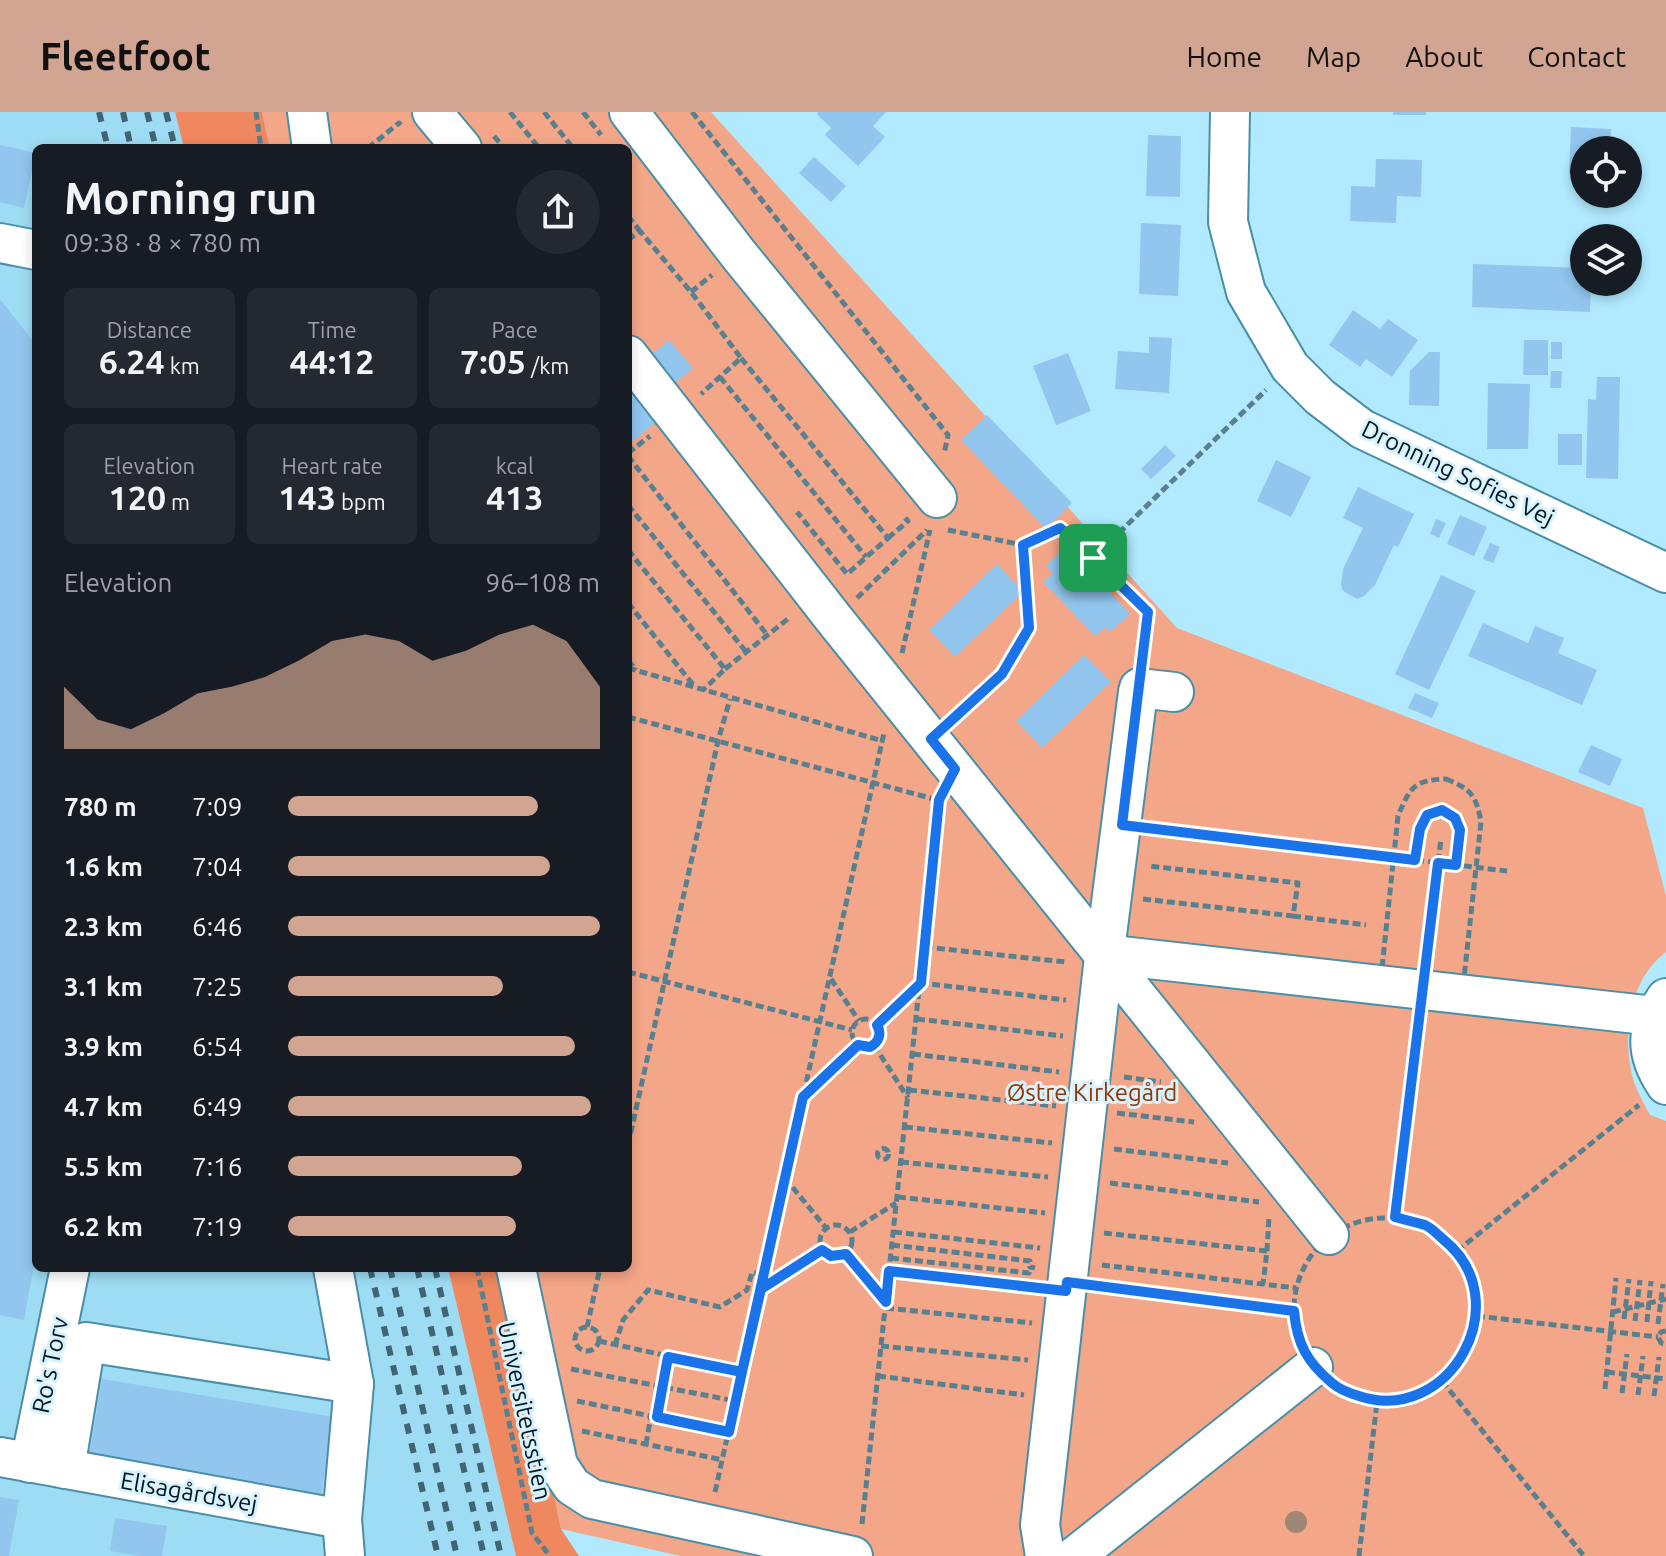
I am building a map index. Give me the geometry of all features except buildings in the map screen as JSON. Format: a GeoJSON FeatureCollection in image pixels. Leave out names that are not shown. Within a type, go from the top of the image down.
{"type":"FeatureCollection","features":[{"type":"Feature","properties":{"kind":"street"},"geometry":{"type":"LineString","coordinates":[[307,112],[311,144]]}},
{"type":"Feature","properties":{"kind":"street"},"geometry":{"type":"LineString","coordinates":[[629,112],[934,512]]}},
{"type":"Feature","properties":{"kind":"street","name":"Dronning Sofies Vej"},"geometry":{"type":"LineString","coordinates":[[1230,112],[1228,222],[1246,292],[1290,367],[1320,397],[1362,429],[1666,573]]}},
{"type":"Feature","properties":{"kind":"street"},"geometry":{"type":"LineString","coordinates":[[419,122],[455,144]]}},
{"type":"Feature","properties":{"kind":"street"},"geometry":{"type":"LineString","coordinates":[[0,243],[32,249]]}},
{"type":"Feature","properties":{"kind":"street"},"geometry":{"type":"LineString","coordinates":[[632,360],[931,739],[947,784],[1104,960],[1329,1235]]}},
{"type":"Feature","properties":{"kind":"street"},"geometry":{"type":"LineString","coordinates":[[1045,1556],[1040,1525],[1104,960],[1117,861],[1156,690]]}},
{"type":"Feature","properties":{"kind":"street"},"geometry":{"type":"LineString","coordinates":[[1104,960],[1424,973],[1660,1007],[1650,1038],[1652,1059],[1665,1085]]}},
{"type":"Feature","properties":{"kind":"street","name":"Ro's Torv"},"geometry":{"type":"LineString","coordinates":[[32,1463],[69,1272]]}},
{"type":"Feature","properties":{"kind":"street"},"geometry":{"type":"LineString","coordinates":[[334,1272],[354,1384],[344,1538]]}},
{"type":"Feature","properties":{"kind":"street"},"geometry":{"type":"LineString","coordinates":[[517,1272],[558,1465],[572,1486],[592,1499],[708,1525],[858,1541]]}},
{"type":"Feature","properties":{"kind":"street"},"geometry":{"type":"LineString","coordinates":[[32,1463],[86,1342],[354,1384]]}},
{"type":"Feature","properties":{"kind":"street"},"geometry":{"type":"LineString","coordinates":[[1075,1556],[1313,1367]]}},
{"type":"Feature","properties":{"kind":"street","name":"Elisagårdsvej"},"geometry":{"type":"LineString","coordinates":[[32,1463],[344,1538]]}},
{"type":"Feature","properties":{"kind":"path"},"geometry":{"type":"LineString","coordinates":[[256,112],[260,144]]}},
{"type":"Feature","properties":{"kind":"path"},"geometry":{"type":"LineString","coordinates":[[510,112],[536,144]]}},
{"type":"Feature","properties":{"kind":"path"},"geometry":{"type":"LineString","coordinates":[[544,112],[570,144]]}},
{"type":"Feature","properties":{"kind":"path"},"geometry":{"type":"LineString","coordinates":[[692,112],[948,435],[934,512],[708,1525]]}},
{"type":"Feature","properties":{"kind":"path"},"geometry":{"type":"LineString","coordinates":[[373,144],[399,123],[419,122]]}},
{"type":"Feature","properties":{"kind":"path"},"geometry":{"type":"LineString","coordinates":[[632,221],[888,538],[847,574],[789,502]]}},
{"type":"Feature","properties":{"kind":"path"},"geometry":{"type":"LineString","coordinates":[[632,237],[640,231]]}},
{"type":"Feature","properties":{"kind":"path"},"geometry":{"type":"LineString","coordinates":[[657,450],[675,416],[741,358]]}},
{"type":"Feature","properties":{"kind":"path"},"geometry":{"type":"LineString","coordinates":[[1093,558],[1290,367]]}},
{"type":"Feature","properties":{"kind":"path"},"geometry":{"type":"LineString","coordinates":[[720,377],[866,557]]}},
{"type":"Feature","properties":{"kind":"path"},"geometry":{"type":"LineString","coordinates":[[675,416],[712,405]]}},
{"type":"Feature","properties":{"kind":"path"},"geometry":{"type":"LineString","coordinates":[[632,461],[768,636]]}},
{"type":"Feature","properties":{"kind":"path"},"geometry":{"type":"LineString","coordinates":[[632,510],[747,653]]}},
{"type":"Feature","properties":{"kind":"path"},"geometry":{"type":"LineString","coordinates":[[934,512],[1023,545],[1060,528],[1148,612],[1156,690]]}},
{"type":"Feature","properties":{"kind":"path"},"geometry":{"type":"LineString","coordinates":[[834,619],[934,512]]}},
{"type":"Feature","properties":{"kind":"path"},"geometry":{"type":"LineString","coordinates":[[931,739],[1002,674],[1029,628],[1023,545]]}},
{"type":"Feature","properties":{"kind":"path"},"geometry":{"type":"LineString","coordinates":[[632,555],[725,669]]}},
{"type":"Feature","properties":{"kind":"path"},"geometry":{"type":"LineString","coordinates":[[703,690],[790,619],[780,607]]}},
{"type":"Feature","properties":{"kind":"path"},"geometry":{"type":"LineString","coordinates":[[632,608],[695,687]]}},
{"type":"Feature","properties":{"kind":"path"},"geometry":{"type":"LineString","coordinates":[[632,665],[637,671]]}},
{"type":"Feature","properties":{"kind":"path"},"geometry":{"type":"LineString","coordinates":[[632,669],[883,741]]}},
{"type":"Feature","properties":{"kind":"path"},"geometry":{"type":"LineString","coordinates":[[632,1127],[730,699]]}},
{"type":"Feature","properties":{"kind":"path"},"geometry":{"type":"LineString","coordinates":[[632,718],[873,783],[947,784],[924,947],[858,1541]]}},
{"type":"Feature","properties":{"kind":"path"},"geometry":{"type":"LineString","coordinates":[[1446,779],[1465,786],[1477,801],[1481,822],[1477,867],[1464,978],[1382,968],[1398,816],[1407,794],[1424,780],[1446,779]]}},
{"type":"Feature","properties":{"kind":"path"},"geometry":{"type":"LineString","coordinates":[[1415,860],[1420,829],[1427,815],[1442,810],[1455,818],[1460,830],[1456,865]]}},
{"type":"Feature","properties":{"kind":"path"},"geometry":{"type":"LineString","coordinates":[[1395,1217],[1441,839]]}},
{"type":"Feature","properties":{"kind":"path"},"geometry":{"type":"LineString","coordinates":[[1117,861],[1394,858],[1507,871]]}},
{"type":"Feature","properties":{"kind":"path"},"geometry":{"type":"LineString","coordinates":[[1117,861],[1293,916],[1366,925]]}},
{"type":"Feature","properties":{"kind":"path"},"geometry":{"type":"LineString","coordinates":[[1117,861],[1298,883],[1293,916]]}},
{"type":"Feature","properties":{"kind":"path"},"geometry":{"type":"LineString","coordinates":[[924,947],[1104,960]]}},
{"type":"Feature","properties":{"kind":"path"},"geometry":{"type":"LineString","coordinates":[[632,973],[852,1030]]}},
{"type":"Feature","properties":{"kind":"path"},"geometry":{"type":"LineString","coordinates":[[830,977],[859,1021]]}},
{"type":"Feature","properties":{"kind":"path"},"geometry":{"type":"LineString","coordinates":[[921,983],[1099,1004]]}},
{"type":"Feature","properties":{"kind":"path"},"geometry":{"type":"LineString","coordinates":[[877,1025],[921,983]]}},
{"type":"Feature","properties":{"kind":"path"},"geometry":{"type":"LineString","coordinates":[[917,1019],[1065,1036]]}},
{"type":"Feature","properties":{"kind":"path"},"geometry":{"type":"LineString","coordinates":[[867,1020],[877,1025],[880,1033],[874,1045],[858,1045],[852,1030],[859,1021],[867,1020]]}},
{"type":"Feature","properties":{"kind":"path"},"geometry":{"type":"LineString","coordinates":[[803,1097],[858,1045]]}},
{"type":"Feature","properties":{"kind":"path"},"geometry":{"type":"LineString","coordinates":[[874,1045],[908,1098]]}},
{"type":"Feature","properties":{"kind":"path"},"geometry":{"type":"LineString","coordinates":[[913,1054],[1061,1073]]}},
{"type":"Feature","properties":{"kind":"path"},"geometry":{"type":"LineString","coordinates":[[1110,1076],[1182,1084],[1197,1071]]}},
{"type":"Feature","properties":{"kind":"path"},"geometry":{"type":"LineString","coordinates":[[1457,1251],[1665,1085]]}},
{"type":"Feature","properties":{"kind":"path"},"geometry":{"type":"LineString","coordinates":[[909,1090],[1058,1106]]}},
{"type":"Feature","properties":{"kind":"path"},"geometry":{"type":"LineString","coordinates":[[1106,1112],[1217,1124],[1232,1115]]}},
{"type":"Feature","properties":{"kind":"path"},"geometry":{"type":"LineString","coordinates":[[905,1127],[1054,1143]]}},
{"type":"Feature","properties":{"kind":"path"},"geometry":{"type":"LineString","coordinates":[[1102,1148],[1275,1168]]}},
{"type":"Feature","properties":{"kind":"path"},"geometry":{"type":"LineString","coordinates":[[888,1155],[1050,1177]]}},
{"type":"Feature","properties":{"kind":"path"},"geometry":{"type":"LineString","coordinates":[[785,1178],[826,1228]]}},
{"type":"Feature","properties":{"kind":"path"},"geometry":{"type":"LineString","coordinates":[[1097,1182],[1270,1203],[1263,1284]]}},
{"type":"Feature","properties":{"kind":"path"},"geometry":{"type":"LineString","coordinates":[[850,1232],[897,1200],[1047,1213]]}},
{"type":"Feature","properties":{"kind":"path"},"geometry":{"type":"LineString","coordinates":[[1395,1217],[1427,1226],[1457,1251],[1473,1282],[1477,1316],[1465,1355],[1442,1381],[1406,1399],[1377,1402],[1339,1389],[1313,1367],[1296,1334],[1293,1297],[1305,1263],[1329,1235],[1357,1220],[1395,1217]]}},
{"type":"Feature","properties":{"kind":"path"},"geometry":{"type":"LineString","coordinates":[[822,1250],[821,1236],[826,1228],[841,1225],[850,1232],[852,1241],[846,1254]]}},
{"type":"Feature","properties":{"kind":"path"},"geometry":{"type":"LineString","coordinates":[[894,1232],[1068,1263],[1294,1311]]}},
{"type":"Feature","properties":{"kind":"path"},"geometry":{"type":"LineString","coordinates":[[891,1258],[1029,1273],[1031,1268],[1030,1261],[892,1245]]}},
{"type":"Feature","properties":{"kind":"path"},"geometry":{"type":"LineString","coordinates":[[822,1250],[831,1256],[846,1254]]}},
{"type":"Feature","properties":{"kind":"path"},"geometry":{"type":"LineString","coordinates":[[761,1289],[822,1250]]}},
{"type":"Feature","properties":{"kind":"path"},"geometry":{"type":"LineString","coordinates":[[889,1271],[1267,1251]]}},
{"type":"Feature","properties":{"kind":"path"},"geometry":{"type":"LineString","coordinates":[[846,1254],[886,1305],[1035,1323]]}},
{"type":"Feature","properties":{"kind":"path"},"geometry":{"type":"LineString","coordinates":[[1068,1263],[1296,1288]]}},
{"type":"Feature","properties":{"kind":"path","name":"Universitetsstien"},"geometry":{"type":"LineString","coordinates":[[478,1272],[532,1533],[550,1556]]}},
{"type":"Feature","properties":{"kind":"path"},"geometry":{"type":"LineString","coordinates":[[587,1327],[598,1333],[599,1341],[592,1350],[584,1351],[578,1348],[576,1334],[587,1327],[599,1272]]}},
{"type":"Feature","properties":{"kind":"path"},"geometry":{"type":"LineString","coordinates":[[615,1345],[623,1320],[648,1290],[720,1307],[747,1290],[752,1272],[764,1275]]}},
{"type":"Feature","properties":{"kind":"path"},"geometry":{"type":"LineString","coordinates":[[1605,1389],[1616,1278]]}},
{"type":"Feature","properties":{"kind":"path"},"geometry":{"type":"LineString","coordinates":[[1624,1319],[1629,1279]]}},
{"type":"Feature","properties":{"kind":"path"},"geometry":{"type":"LineString","coordinates":[[1635,1321],[1640,1280]]}},
{"type":"Feature","properties":{"kind":"path"},"geometry":{"type":"LineString","coordinates":[[1647,1322],[1651,1281]]}},
{"type":"Feature","properties":{"kind":"path"},"geometry":{"type":"LineString","coordinates":[[1658,1324],[1663,1284]]}},
{"type":"Feature","properties":{"kind":"path"},"geometry":{"type":"LineString","coordinates":[[1613,1312],[1663,1300]]}},
{"type":"Feature","properties":{"kind":"path"},"geometry":{"type":"LineString","coordinates":[[1477,1316],[1658,1337]]}},
{"type":"Feature","properties":{"kind":"path"},"geometry":{"type":"LineString","coordinates":[[1658,1337],[1666,1331]]}},
{"type":"Feature","properties":{"kind":"path"},"geometry":{"type":"LineString","coordinates":[[1658,1337],[1661,1343],[1666,1344]]}},
{"type":"Feature","properties":{"kind":"path"},"geometry":{"type":"LineString","coordinates":[[599,1341],[742,1372]]}},
{"type":"Feature","properties":{"kind":"path"},"geometry":{"type":"LineString","coordinates":[[881,1346],[1030,1360]]}},
{"type":"Feature","properties":{"kind":"path"},"geometry":{"type":"LineString","coordinates":[[1622,1393],[1627,1354]]}},
{"type":"Feature","properties":{"kind":"path"},"geometry":{"type":"LineString","coordinates":[[1638,1395],[1643,1356]]}},
{"type":"Feature","properties":{"kind":"path"},"geometry":{"type":"LineString","coordinates":[[646,1444],[668,1357]]}},
{"type":"Feature","properties":{"kind":"path"},"geometry":{"type":"LineString","coordinates":[[1654,1396],[1659,1357]]}},
{"type":"Feature","properties":{"kind":"path"},"geometry":{"type":"LineString","coordinates":[[1607,1372],[1666,1379]]}},
{"type":"Feature","properties":{"kind":"path"},"geometry":{"type":"LineString","coordinates":[[878,1376],[1026,1395]]}},
{"type":"Feature","properties":{"kind":"path"},"geometry":{"type":"LineString","coordinates":[[1442,1381],[1584,1556]]}},
{"type":"Feature","properties":{"kind":"path"},"geometry":{"type":"LineString","coordinates":[[542,1393],[662,1387],[735,1401]]}},
{"type":"Feature","properties":{"kind":"path"},"geometry":{"type":"LineString","coordinates":[[542,1393],[729,1432]]}},
{"type":"Feature","properties":{"kind":"path"},"geometry":{"type":"LineString","coordinates":[[542,1393],[646,1444],[723,1460]]}},
{"type":"Feature","properties":{"kind":"path"},"geometry":{"type":"LineString","coordinates":[[1359,1556],[1377,1402]]}},
{"type":"Feature","properties":{"kind":"shaded area"},"geometry":{"type":"Polygon","coordinates":[[[0,112],[175,112],[183,144],[32,144],[32,1272],[449,1272],[516,1556],[0,1556],[0,112]]]}},
{"type":"Feature","properties":{"kind":"shaded area"},"geometry":{"type":"Polygon","coordinates":[[[175,112],[262,112],[269,144],[183,144],[175,112]]]}},
{"type":"Feature","properties":{"kind":"shaded area"},"geometry":{"type":"Polygon","coordinates":[[[449,1272],[507,1272],[561,1529],[579,1556],[516,1556],[449,1272]]]}},
{"type":"Feature","properties":{"kind":"green space","name":"Østre Kirkegård"},"geometry":{"type":"Polygon","coordinates":[[[262,112],[711,112],[1177,628],[1643,808],[1666,896],[1666,952],[1654,963],[1637,992],[1628,1042],[1632,1075],[1640,1096],[1650,1115],[1666,1121],[1666,1556],[681,1556],[561,1529],[507,1272],[632,1272],[632,144],[269,144],[262,112]]]}},
{"type":"Feature","properties":{"kind":"railway"},"geometry":{"type":"LineString","coordinates":[[99,112],[107,144]]}},
{"type":"Feature","properties":{"kind":"railway"},"geometry":{"type":"LineString","coordinates":[[123,112],[130,144]]}},
{"type":"Feature","properties":{"kind":"railway"},"geometry":{"type":"LineString","coordinates":[[147,112],[155,144]]}},
{"type":"Feature","properties":{"kind":"railway"},"geometry":{"type":"LineString","coordinates":[[166,112],[174,144]]}},
{"type":"Feature","properties":{"kind":"railway"},"geometry":{"type":"LineString","coordinates":[[371,1272],[438,1556]]}},
{"type":"Feature","properties":{"kind":"railway"},"geometry":{"type":"LineString","coordinates":[[391,1272],[457,1556]]}},
{"type":"Feature","properties":{"kind":"railway"},"geometry":{"type":"LineString","coordinates":[[418,1272],[484,1556]]}},
{"type":"Feature","properties":{"kind":"railway"},"geometry":{"type":"LineString","coordinates":[[436,1272],[501,1556]]}},
{"type":"Feature","properties":{"kind":"route"},"geometry":{"type":"LineString","coordinates":[[1093,558],[1060,528],[1023,545],[1029,628],[1002,674],[931,739],[955,769],[939,800],[921,983],[877,1025],[880,1033],[877,1042],[870,1047],[858,1045],[803,1097],[742,1372],[735,1401],[729,1432],[657,1417],[668,1357],[742,1372],[761,1289],[822,1250],[836,1257],[846,1254],[886,1302],[889,1271],[1066,1291],[1067,1282],[1294,1311],[1296,1334],[1313,1367],[1339,1389],[1377,1402],[1406,1399],[1442,1381],[1465,1355],[1477,1316],[1473,1282],[1457,1251],[1427,1226],[1395,1217],[1438,863],[1456,865],[1460,830],[1455,818],[1442,810],[1427,815],[1420,829],[1415,860],[1122,825],[1148,612],[1093,558]]}}]}
